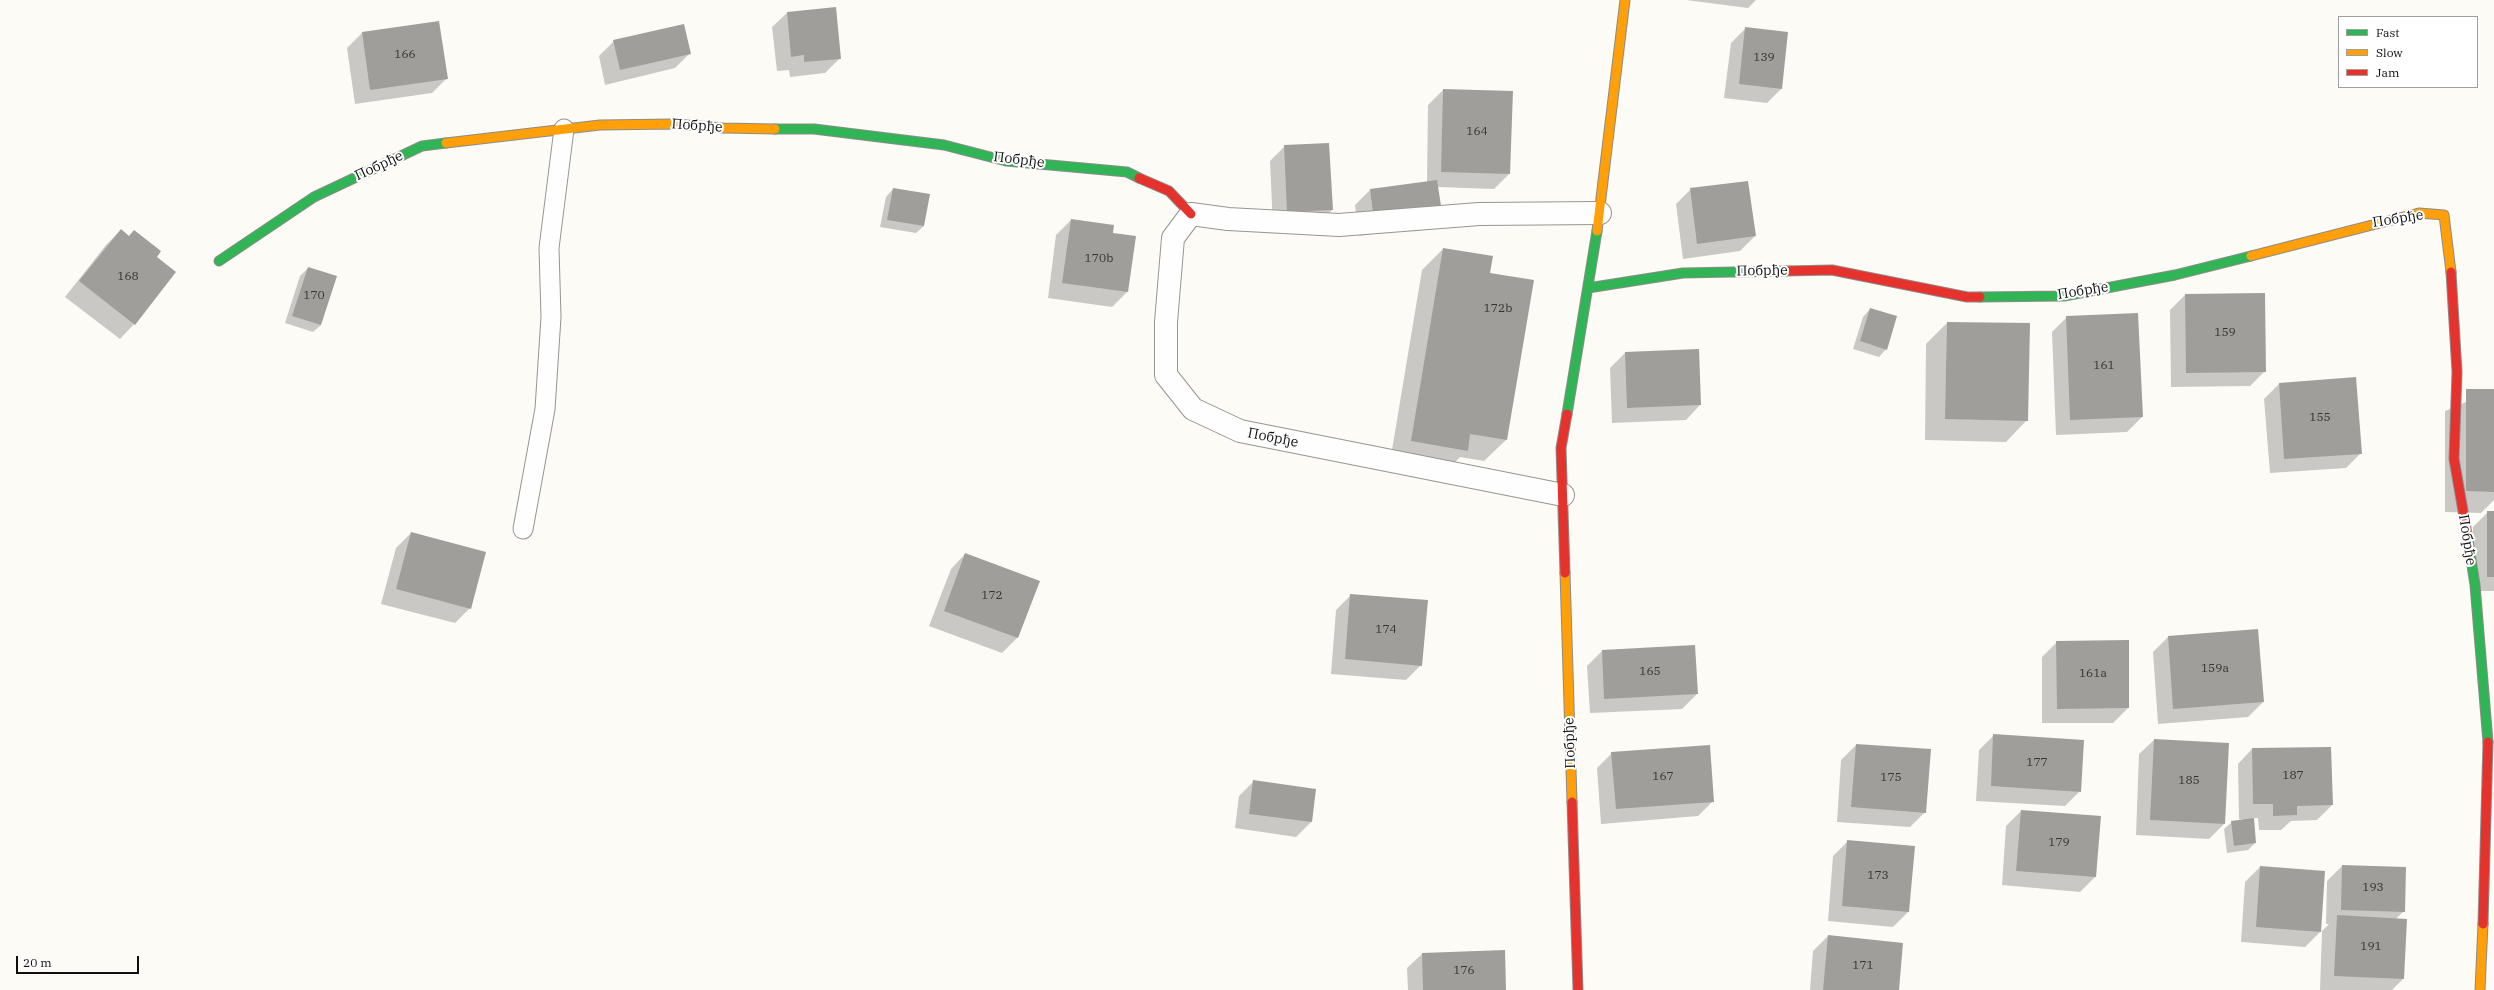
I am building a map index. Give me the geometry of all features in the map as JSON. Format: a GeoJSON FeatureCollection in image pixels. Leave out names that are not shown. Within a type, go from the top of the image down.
{"type":"FeatureCollection","features":[{"type":"Feature","properties":{"kind":"street","name":"Побрђе"},"geometry":{"type":"LineString","coordinates":[[1578,990],[1562,448],[1600,213],[1625,0]]}},
{"type":"Feature","properties":{"kind":"street","name":"Побрђе"},"geometry":{"type":"LineString","coordinates":[[219,261],[314,197],[422,146],[600,125],[674,124],[723,128],[814,129],[944,145],[1006,161],[1068,165],[1127,172],[1169,191],[1191,214],[1173,238],[1166,322],[1166,375],[1193,409],[1240,431],[1563,495]]}},
{"type":"Feature","properties":{"kind":"street"},"geometry":{"type":"LineString","coordinates":[[1191,214],[1228,219],[1339,225],[1479,214],[1600,213]]}},
{"type":"Feature","properties":{"kind":"street","name":"Побрђе"},"geometry":{"type":"LineString","coordinates":[[1588,288],[1683,273],[1832,270],[1967,297],[2064,296],[2175,275],[2419,213],[2444,215],[2452,283],[2458,372],[2454,459],[2474,585],[2488,729],[2487,834],[2480,990]]}},
{"type":"Feature","properties":{"kind":"lane"},"geometry":{"type":"LineString","coordinates":[[523,529],[545,409],[551,317],[549,248],[564,129]]}},
{"type":"Feature","properties":{"kind":"building"},"geometry":{"type":"Polygon","coordinates":[[[836,7],[841,59],[804,62],[804,55],[791,57],[787,12],[836,7]]]}},
{"type":"Feature","properties":{"kind":"building"},"geometry":{"type":"Polygon","coordinates":[[[439,21],[448,79],[370,90],[362,32],[439,21]]]}},
{"type":"Feature","properties":{"kind":"building"},"geometry":{"type":"Polygon","coordinates":[[[684,24],[691,54],[620,70],[613,40],[684,24]]]}},
{"type":"Feature","properties":{"kind":"building"},"geometry":{"type":"Polygon","coordinates":[[[1745,27],[1788,32],[1782,89],[1739,84],[1745,27]]]}},
{"type":"Feature","properties":{"kind":"building"},"geometry":{"type":"Polygon","coordinates":[[[1443,89],[1513,91],[1510,174],[1441,172],[1443,89]]]}},
{"type":"Feature","properties":{"kind":"building"},"geometry":{"type":"Polygon","coordinates":[[[1329,143],[1333,210],[1287,212],[1284,145],[1329,143]]]}},
{"type":"Feature","properties":{"kind":"building"},"geometry":{"type":"Polygon","coordinates":[[[1437,180],[1442,212],[1374,221],[1370,189],[1437,180]]]}},
{"type":"Feature","properties":{"kind":"building"},"geometry":{"type":"Polygon","coordinates":[[[1748,181],[1756,236],[1697,244],[1690,188],[1748,181]]]}},
{"type":"Feature","properties":{"kind":"building"},"geometry":{"type":"Polygon","coordinates":[[[893,188],[930,194],[924,226],[887,220],[893,188]]]}},
{"type":"Feature","properties":{"kind":"building"},"geometry":{"type":"Polygon","coordinates":[[[1071,219],[1114,225],[1113,233],[1136,236],[1128,292],[1062,283],[1071,219]]]}},
{"type":"Feature","properties":{"kind":"building"},"geometry":{"type":"Polygon","coordinates":[[[121,229],[129,236],[134,230],[161,251],[157,257],[176,272],[135,325],[79,281],[121,229]]]}},
{"type":"Feature","properties":{"kind":"building"},"geometry":{"type":"Polygon","coordinates":[[[1443,248],[1493,256],[1490,273],[1534,280],[1507,440],[1470,434],[1468,451],[1411,441],[1443,248]]]}},
{"type":"Feature","properties":{"kind":"building"},"geometry":{"type":"Polygon","coordinates":[[[308,267],[337,276],[321,325],[292,316],[308,267]]]}},
{"type":"Feature","properties":{"kind":"building"},"geometry":{"type":"Polygon","coordinates":[[[2265,293],[2266,372],[2186,373],[2185,294],[2265,293]]]}},
{"type":"Feature","properties":{"kind":"building"},"geometry":{"type":"Polygon","coordinates":[[[1870,308],[1897,316],[1887,350],[1860,341],[1870,308]]]}},
{"type":"Feature","properties":{"kind":"building"},"geometry":{"type":"Polygon","coordinates":[[[2138,313],[2143,417],[2070,420],[2066,316],[2138,313]]]}},
{"type":"Feature","properties":{"kind":"building"},"geometry":{"type":"Polygon","coordinates":[[[1947,322],[2030,323],[2028,421],[1945,419],[1947,322]]]}},
{"type":"Feature","properties":{"kind":"building"},"geometry":{"type":"Polygon","coordinates":[[[1699,349],[1701,405],[1627,408],[1625,352],[1699,349]]]}},
{"type":"Feature","properties":{"kind":"building"},"geometry":{"type":"Polygon","coordinates":[[[2356,377],[2362,454],[2284,459],[2279,383],[2356,377]]]}},
{"type":"Feature","properties":{"kind":"building"},"geometry":{"type":"Polygon","coordinates":[[[2466,389],[2494,389],[2494,492],[2466,491],[2466,389]]]}},
{"type":"Feature","properties":{"kind":"building"},"geometry":{"type":"Polygon","coordinates":[[[2487,511],[2494,511],[2494,577],[2487,577],[2487,511]]]}},
{"type":"Feature","properties":{"kind":"building"},"geometry":{"type":"Polygon","coordinates":[[[411,532],[486,552],[471,609],[396,589],[411,532]]]}},
{"type":"Feature","properties":{"kind":"building"},"geometry":{"type":"Polygon","coordinates":[[[965,553],[1040,581],[1018,638],[944,611],[965,553]]]}},
{"type":"Feature","properties":{"kind":"building"},"geometry":{"type":"Polygon","coordinates":[[[1350,594],[1428,600],[1422,666],[1345,659],[1350,594]]]}},
{"type":"Feature","properties":{"kind":"building"},"geometry":{"type":"Polygon","coordinates":[[[2258,629],[2264,702],[2173,709],[2168,636],[2258,629]]]}},
{"type":"Feature","properties":{"kind":"building"},"geometry":{"type":"Polygon","coordinates":[[[2129,640],[2129,708],[2057,709],[2056,641],[2129,640]]]}},
{"type":"Feature","properties":{"kind":"building"},"geometry":{"type":"Polygon","coordinates":[[[1695,645],[1698,694],[1604,699],[1602,650],[1695,645]]]}},
{"type":"Feature","properties":{"kind":"building"},"geometry":{"type":"Polygon","coordinates":[[[1993,734],[2084,740],[2081,792],[1991,786],[1993,734]]]}},
{"type":"Feature","properties":{"kind":"building"},"geometry":{"type":"Polygon","coordinates":[[[2154,739],[2229,743],[2225,824],[2150,820],[2154,739]]]}},
{"type":"Feature","properties":{"kind":"building"},"geometry":{"type":"Polygon","coordinates":[[[1856,744],[1931,749],[1926,813],[1851,807],[1856,744]]]}},
{"type":"Feature","properties":{"kind":"building"},"geometry":{"type":"Polygon","coordinates":[[[1710,745],[1714,802],[1616,809],[1611,752],[1710,745]]]}},
{"type":"Feature","properties":{"kind":"building"},"geometry":{"type":"Polygon","coordinates":[[[2331,747],[2333,805],[2297,806],[2297,815],[2273,816],[2273,804],[2253,804],[2252,748],[2331,747]]]}},
{"type":"Feature","properties":{"kind":"building"},"geometry":{"type":"Polygon","coordinates":[[[1253,780],[1316,789],[1312,822],[1249,814],[1253,780]]]}},
{"type":"Feature","properties":{"kind":"building"},"geometry":{"type":"Polygon","coordinates":[[[2021,810],[2101,816],[2096,877],[2016,871],[2021,810]]]}},
{"type":"Feature","properties":{"kind":"building"},"geometry":{"type":"Polygon","coordinates":[[[2254,818],[2256,843],[2234,846],[2231,821],[2254,818]]]}},
{"type":"Feature","properties":{"kind":"building"},"geometry":{"type":"Polygon","coordinates":[[[1847,840],[1915,846],[1909,912],[1842,906],[1847,840]]]}},
{"type":"Feature","properties":{"kind":"building"},"geometry":{"type":"Polygon","coordinates":[[[2342,865],[2406,867],[2405,912],[2341,910],[2342,865]]]}},
{"type":"Feature","properties":{"kind":"building"},"geometry":{"type":"Polygon","coordinates":[[[2260,866],[2325,871],[2321,932],[2256,927],[2260,866]]]}},
{"type":"Feature","properties":{"kind":"building"},"geometry":{"type":"Polygon","coordinates":[[[2337,915],[2407,919],[2404,979],[2334,976],[2337,915]]]}},
{"type":"Feature","properties":{"kind":"building"},"geometry":{"type":"Polygon","coordinates":[[[1828,935],[1903,943],[1899,990],[1823,990],[1828,935]]]}},
{"type":"Feature","properties":{"kind":"building"},"geometry":{"type":"Polygon","coordinates":[[[1505,950],[1506,990],[1423,990],[1422,953],[1505,950]]]}},
{"type":"Feature","properties":{"kind":"traffic: fast"},"geometry":{"type":"LineString","coordinates":[[775,129],[814,129],[944,145],[1006,161],[1127,172],[1139,178]]}},
{"type":"Feature","properties":{"kind":"traffic: fast"},"geometry":{"type":"LineString","coordinates":[[219,261],[314,197],[422,146],[446,143]]}},
{"type":"Feature","properties":{"kind":"traffic: fast"},"geometry":{"type":"LineString","coordinates":[[1567,414],[1597,231]]}},
{"type":"Feature","properties":{"kind":"traffic: fast"},"geometry":{"type":"LineString","coordinates":[[1980,297],[2064,296],[2175,275],[2251,256]]}},
{"type":"Feature","properties":{"kind":"traffic: fast"},"geometry":{"type":"LineString","coordinates":[[1588,288],[1683,273],[1785,271]]}},
{"type":"Feature","properties":{"kind":"traffic: fast"},"geometry":{"type":"LineString","coordinates":[[2467,534],[2475,585],[2488,742]]}},
{"type":"Feature","properties":{"kind":"traffic: slow"},"geometry":{"type":"LineString","coordinates":[[1597,231],[1625,0]]}},
{"type":"Feature","properties":{"kind":"traffic: slow"},"geometry":{"type":"LineString","coordinates":[[446,143],[600,125],[674,124],[723,128],[775,129]]}},
{"type":"Feature","properties":{"kind":"traffic: slow"},"geometry":{"type":"LineString","coordinates":[[2251,256],[2419,213],[2444,215],[2451,272]]}},
{"type":"Feature","properties":{"kind":"traffic: slow"},"geometry":{"type":"LineString","coordinates":[[1565,573],[1572,802]]}},
{"type":"Feature","properties":{"kind":"traffic: slow"},"geometry":{"type":"LineString","coordinates":[[2480,990],[2483,924]]}},
{"type":"Feature","properties":{"kind":"traffic: jam"},"geometry":{"type":"LineString","coordinates":[[1139,178],[1169,191],[1191,214]]}},
{"type":"Feature","properties":{"kind":"traffic: jam"},"geometry":{"type":"LineString","coordinates":[[1785,271],[1832,270],[1967,297],[1980,297]]}},
{"type":"Feature","properties":{"kind":"traffic: jam"},"geometry":{"type":"LineString","coordinates":[[2451,272],[2457,372],[2454,459],[2467,534]]}},
{"type":"Feature","properties":{"kind":"traffic: jam"},"geometry":{"type":"LineString","coordinates":[[1565,573],[1561,448],[1567,414]]}},
{"type":"Feature","properties":{"kind":"traffic: jam"},"geometry":{"type":"LineString","coordinates":[[2483,924],[2488,742]]}},
{"type":"Feature","properties":{"kind":"traffic: jam"},"geometry":{"type":"LineString","coordinates":[[1572,802],[1578,990]]}}]}
